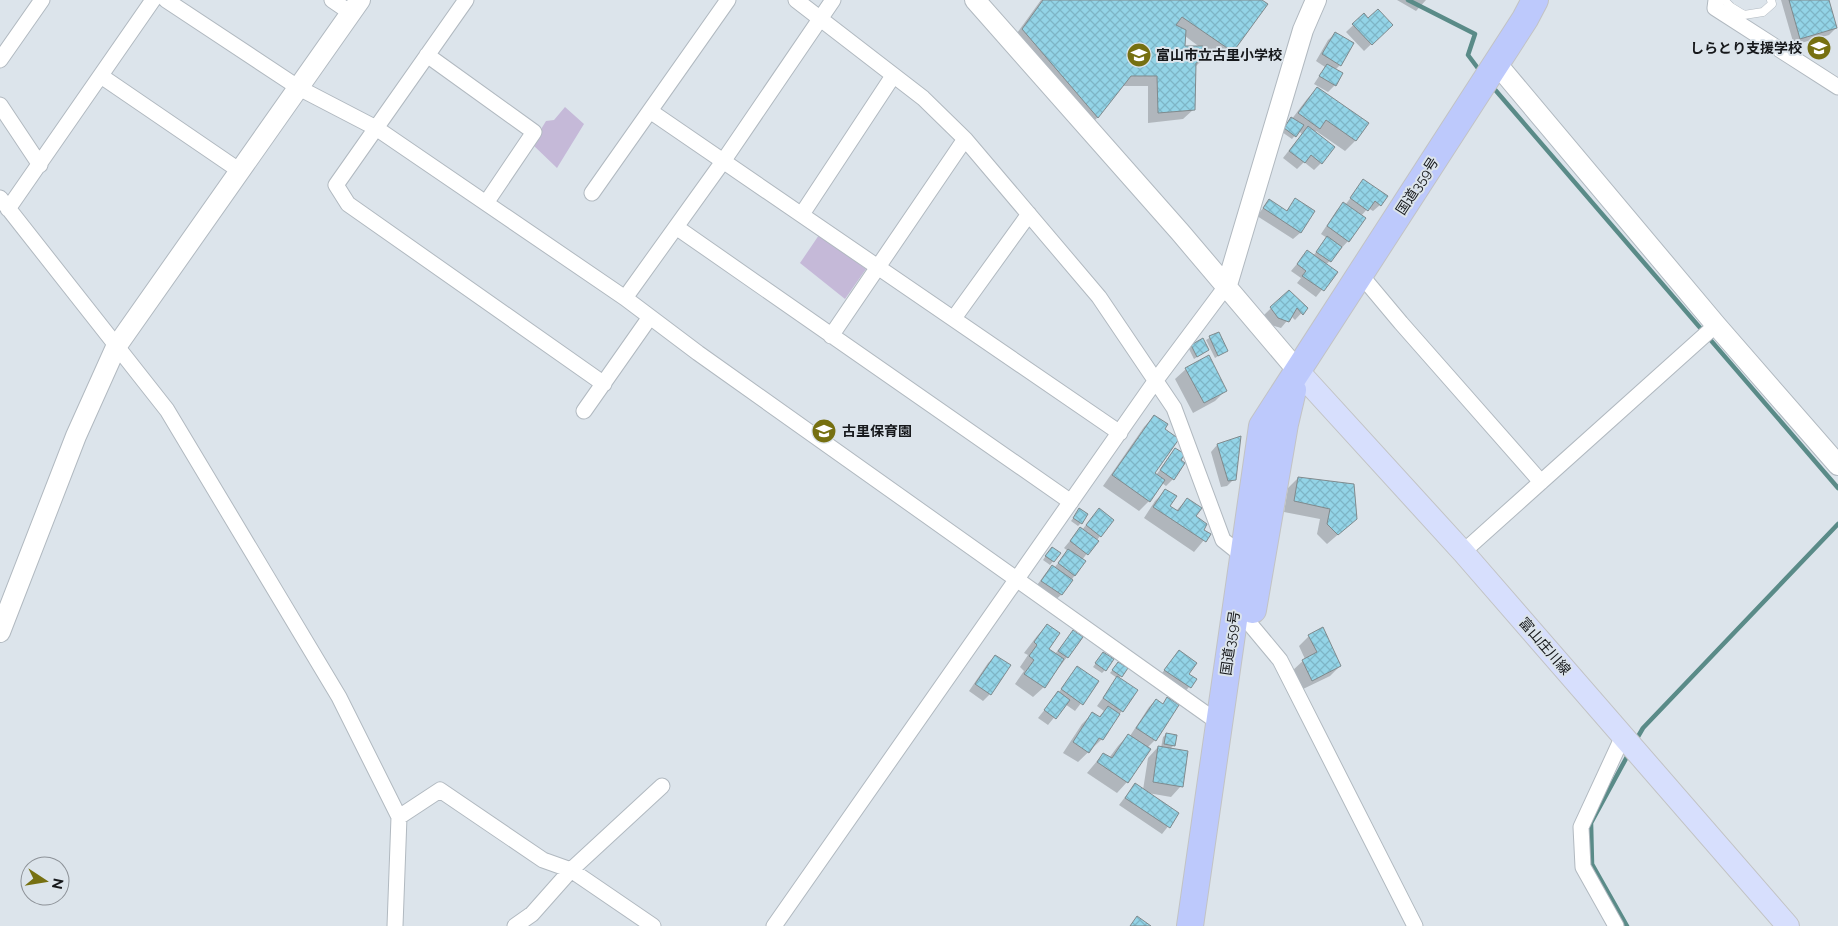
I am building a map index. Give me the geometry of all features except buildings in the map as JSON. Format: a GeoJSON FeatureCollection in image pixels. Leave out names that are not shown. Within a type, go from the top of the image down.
{"type":"FeatureCollection","features":[{"type":"Feature","properties":{"kind":"highway","name":"国道359号"},"geometry":{"type":"LineString","coordinates":[[1190,926],[1262,426],[1525,19],[1535,0]]}},
{"type":"Feature","properties":{"kind":"highway","name":"国道359号"},"geometry":{"type":"LineString","coordinates":[[1206,926],[1250,624],[1285,424],[1297,370]]}},
{"type":"Feature","properties":{"kind":"main road","name":"富山庄川線"},"geometry":{"type":"LineString","coordinates":[[1297,370],[1463,552],[1788,926]]}},
{"type":"Feature","properties":{"kind":"street"},"geometry":{"type":"LineString","coordinates":[[0,60],[42,0]]}},
{"type":"Feature","properties":{"kind":"street"},"geometry":{"type":"LineString","coordinates":[[153,0],[40,165],[4,204],[172,418],[339,698],[399,817],[395,926]]}},
{"type":"Feature","properties":{"kind":"street"},"geometry":{"type":"LineString","coordinates":[[166,0],[299,88],[376,128],[625,298],[698,353],[1219,723]]}},
{"type":"Feature","properties":{"kind":"street"},"geometry":{"type":"LineString","coordinates":[[0,632],[76,436],[116,347],[356,7],[332,0]]}},
{"type":"Feature","properties":{"kind":"street"},"geometry":{"type":"LineString","coordinates":[[466,0],[336,185],[348,204],[604,384]]}},
{"type":"Feature","properties":{"kind":"street"},"geometry":{"type":"LineString","coordinates":[[592,193],[728,0]]}},
{"type":"Feature","properties":{"kind":"street"},"geometry":{"type":"LineString","coordinates":[[796,0],[923,98],[965,139],[1098,297],[1174,408],[1223,540],[1243,556]]}},
{"type":"Feature","properties":{"kind":"street"},"geometry":{"type":"LineString","coordinates":[[625,298],[724,160],[833,0]]}},
{"type":"Feature","properties":{"kind":"street"},"geometry":{"type":"LineString","coordinates":[[975,0],[1227,285],[1297,370]]}},
{"type":"Feature","properties":{"kind":"street"},"geometry":{"type":"LineString","coordinates":[[774,926],[1156,380],[1227,285],[1303,30],[1316,0]]}},
{"type":"Feature","properties":{"kind":"street"},"geometry":{"type":"LineString","coordinates":[[1716,0],[1715,8],[1838,87]]}},
{"type":"Feature","properties":{"kind":"street"},"geometry":{"type":"LineString","coordinates":[[427,55],[534,132],[486,203]]}},
{"type":"Feature","properties":{"kind":"street"},"geometry":{"type":"LineString","coordinates":[[1496,63],[1716,324],[1838,465]]}},
{"type":"Feature","properties":{"kind":"street"},"geometry":{"type":"LineString","coordinates":[[101,76],[240,171]]}},
{"type":"Feature","properties":{"kind":"street"},"geometry":{"type":"LineString","coordinates":[[802,214],[893,76]]}},
{"type":"Feature","properties":{"kind":"street"},"geometry":{"type":"LineString","coordinates":[[0,105],[40,165]]}},
{"type":"Feature","properties":{"kind":"street"},"geometry":{"type":"LineString","coordinates":[[650,111],[1120,432]]}},
{"type":"Feature","properties":{"kind":"street"},"geometry":{"type":"LineString","coordinates":[[831,336],[965,139]]}},
{"type":"Feature","properties":{"kind":"street"},"geometry":{"type":"LineString","coordinates":[[954,318],[1028,214]]}},
{"type":"Feature","properties":{"kind":"street"},"geometry":{"type":"LineString","coordinates":[[676,227],[1071,502]]}},
{"type":"Feature","properties":{"kind":"street"},"geometry":{"type":"LineString","coordinates":[[1360,274],[1407,331],[1541,482]]}},
{"type":"Feature","properties":{"kind":"street"},"geometry":{"type":"LineString","coordinates":[[584,411],[650,317]]}},
{"type":"Feature","properties":{"kind":"street"},"geometry":{"type":"LineString","coordinates":[[1463,552],[1716,324]]}},
{"type":"Feature","properties":{"kind":"street"},"geometry":{"type":"LineString","coordinates":[[1250,624],[1280,660],[1415,926]]}},
{"type":"Feature","properties":{"kind":"street"},"geometry":{"type":"LineString","coordinates":[[1616,926],[1583,867],[1581,827],[1623,736]]}},
{"type":"Feature","properties":{"kind":"street"},"geometry":{"type":"LineString","coordinates":[[516,926],[532,914],[571,870],[662,786]]}},
{"type":"Feature","properties":{"kind":"street"},"geometry":{"type":"LineString","coordinates":[[399,817],[440,790],[543,860],[571,870],[653,926]]}},
{"type":"Feature","properties":{"kind":"lane"},"geometry":{"type":"LineString","coordinates":[[1724,0],[1744,15],[1763,12],[1772,4],[1770,0]]}},
{"type":"Feature","properties":{"kind":"shaded area"},"geometry":{"type":"Polygon","coordinates":[[[565,107],[584,124],[557,168],[532,144],[546,121],[554,120],[565,107]]]}},
{"type":"Feature","properties":{"kind":"shaded area"},"geometry":{"type":"Polygon","coordinates":[[[819,235],[866,269],[845,299],[800,263],[819,235]]]}},
{"type":"Feature","properties":{"kind":"waterway"},"geometry":{"type":"LineString","coordinates":[[1408,0],[1475,34],[1468,55],[1480,71]]}},
{"type":"Feature","properties":{"kind":"waterway"},"geometry":{"type":"LineString","coordinates":[[1491,85],[1838,488]]}},
{"type":"Feature","properties":{"kind":"waterway"},"geometry":{"type":"LineString","coordinates":[[1636,740],[1643,728],[1838,524]]}},
{"type":"Feature","properties":{"kind":"waterway"},"geometry":{"type":"LineString","coordinates":[[1627,926],[1592,864],[1591,823],[1629,753]]}},
{"type":"Feature","properties":{"kind":"place","name":"しらとり支援学校"},"geometry":{"type":"Point","coordinates":[1819,48]}},
{"type":"Feature","properties":{"kind":"place","name":"富山市立古里小学校"},"geometry":{"type":"Point","coordinates":[1139,55]}},
{"type":"Feature","properties":{"kind":"place","name":"古里保育園"},"geometry":{"type":"Point","coordinates":[824,431]}}]}
